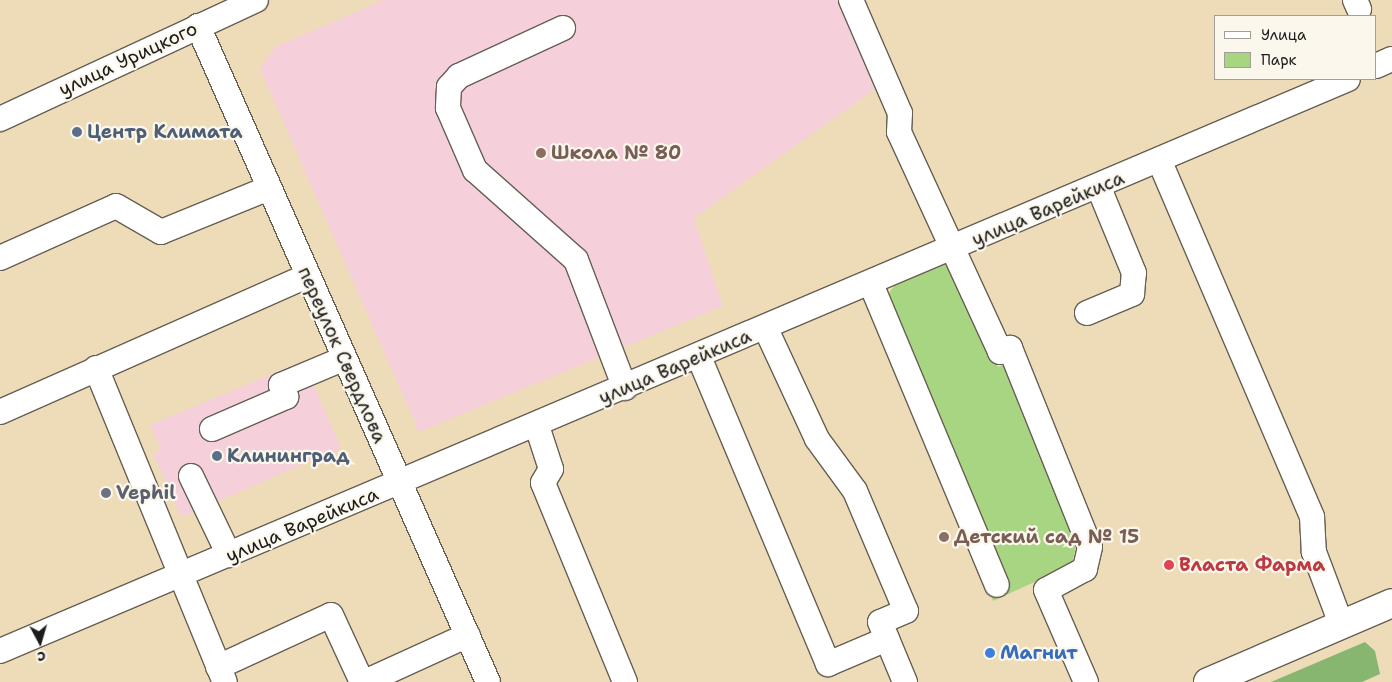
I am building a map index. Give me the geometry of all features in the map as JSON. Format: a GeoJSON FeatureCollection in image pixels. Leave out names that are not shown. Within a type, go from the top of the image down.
{"type":"FeatureCollection","features":[{"type":"Feature","properties":{"kind":"main road"},"geometry":{"type":"LineString","coordinates":[[1208,682],[1392,602]]}},
{"type":"Feature","properties":{"kind":"street","name":"улица Урицкого"},"geometry":{"type":"LineString","coordinates":[[0,119],[256,0]]}},
{"type":"Feature","properties":{"kind":"street"},"geometry":{"type":"LineString","coordinates":[[851,0],[900,113],[899,132],[956,248],[1000,352],[1010,348],[1090,547],[1085,568],[1046,590],[1086,682]]}},
{"type":"Feature","properties":{"kind":"street","name":"переулок Свердлова"},"geometry":{"type":"LineString","coordinates":[[198,26],[398,484],[488,682]]}},
{"type":"Feature","properties":{"kind":"street"},"geometry":{"type":"LineString","coordinates":[[563,28],[459,76],[449,88],[448,108],[475,170],[576,260],[625,388]]}},
{"type":"Feature","properties":{"kind":"street"},"geometry":{"type":"LineString","coordinates":[[1377,66],[1392,59]]}},
{"type":"Feature","properties":{"kind":"street","name":"улица Варейкиса"},"geometry":{"type":"LineString","coordinates":[[0,651],[1099,188],[1346,80]]}},
{"type":"Feature","properties":{"kind":"street"},"geometry":{"type":"LineString","coordinates":[[1160,162],[1312,517],[1314,552],[1341,624]]}},
{"type":"Feature","properties":{"kind":"street"},"geometry":{"type":"LineString","coordinates":[[0,258],[116,206],[161,232],[270,188]]}},
{"type":"Feature","properties":{"kind":"street"},"geometry":{"type":"LineString","coordinates":[[1087,313],[1132,294],[1134,273],[1099,188]]}},
{"type":"Feature","properties":{"kind":"street"},"geometry":{"type":"LineString","coordinates":[[0,412],[307,276]]}},
{"type":"Feature","properties":{"kind":"street"},"geometry":{"type":"LineString","coordinates":[[871,284],[997,586]]}},
{"type":"Feature","properties":{"kind":"street"},"geometry":{"type":"LineString","coordinates":[[766,329],[817,439],[855,491],[906,611],[880,622],[905,682]]}},
{"type":"Feature","properties":{"kind":"street"},"geometry":{"type":"LineString","coordinates":[[699,357],[828,664],[887,639]]}},
{"type":"Feature","properties":{"kind":"street"},"geometry":{"type":"LineString","coordinates":[[212,429],[286,398],[280,385],[343,359]]}},
{"type":"Feature","properties":{"kind":"street"},"geometry":{"type":"LineString","coordinates":[[96,368],[178,576],[222,674],[331,615],[364,682],[468,635]]}},
{"type":"Feature","properties":{"kind":"street"},"geometry":{"type":"LineString","coordinates":[[537,426],[551,469],[542,483],[625,682]]}},
{"type":"Feature","properties":{"kind":"street"},"geometry":{"type":"LineString","coordinates":[[191,476],[228,555]]}},
{"type":"Feature","properties":{"kind":"shaded area","name":"Школа № 80"},"geometry":{"type":"Polygon","coordinates":[[[383,0],[841,0],[878,87],[694,218],[723,306],[419,432],[260,69],[275,47],[383,0]]]}},
{"type":"Feature","properties":{"kind":"shaded area"},"geometry":{"type":"Polygon","coordinates":[[[303,361],[341,448],[181,517],[153,453],[161,450],[150,425],[303,361]]]}},
{"type":"Feature","properties":{"kind":"green space"},"geometry":{"type":"Polygon","coordinates":[[[949,262],[998,367],[1006,364],[1076,545],[1072,565],[993,601],[904,380],[886,297],[895,285],[949,262]]]}},
{"type":"Feature","properties":{"kind":"green space"},"geometry":{"type":"Polygon","coordinates":[[[1365,642],[1375,651],[1380,674],[1362,682],[1271,682],[1365,642]]]}},
{"type":"Feature","properties":{"kind":"place","name":"Центр Климата"},"geometry":{"type":"Point","coordinates":[77,132]}},
{"type":"Feature","properties":{"kind":"place","name":"Школа № 80"},"geometry":{"type":"Point","coordinates":[541,153]}},
{"type":"Feature","properties":{"kind":"place","name":"Клининград"},"geometry":{"type":"Point","coordinates":[217,456]}},
{"type":"Feature","properties":{"kind":"place","name":"Vephil"},"geometry":{"type":"Point","coordinates":[106,493]}},
{"type":"Feature","properties":{"kind":"place","name":"Детский сад № 15"},"geometry":{"type":"Point","coordinates":[944,537]}},
{"type":"Feature","properties":{"kind":"place","name":"Власта Фарма"},"geometry":{"type":"Point","coordinates":[1169,565]}},
{"type":"Feature","properties":{"kind":"place","name":"Магнит"},"geometry":{"type":"Point","coordinates":[990,653]}}]}
